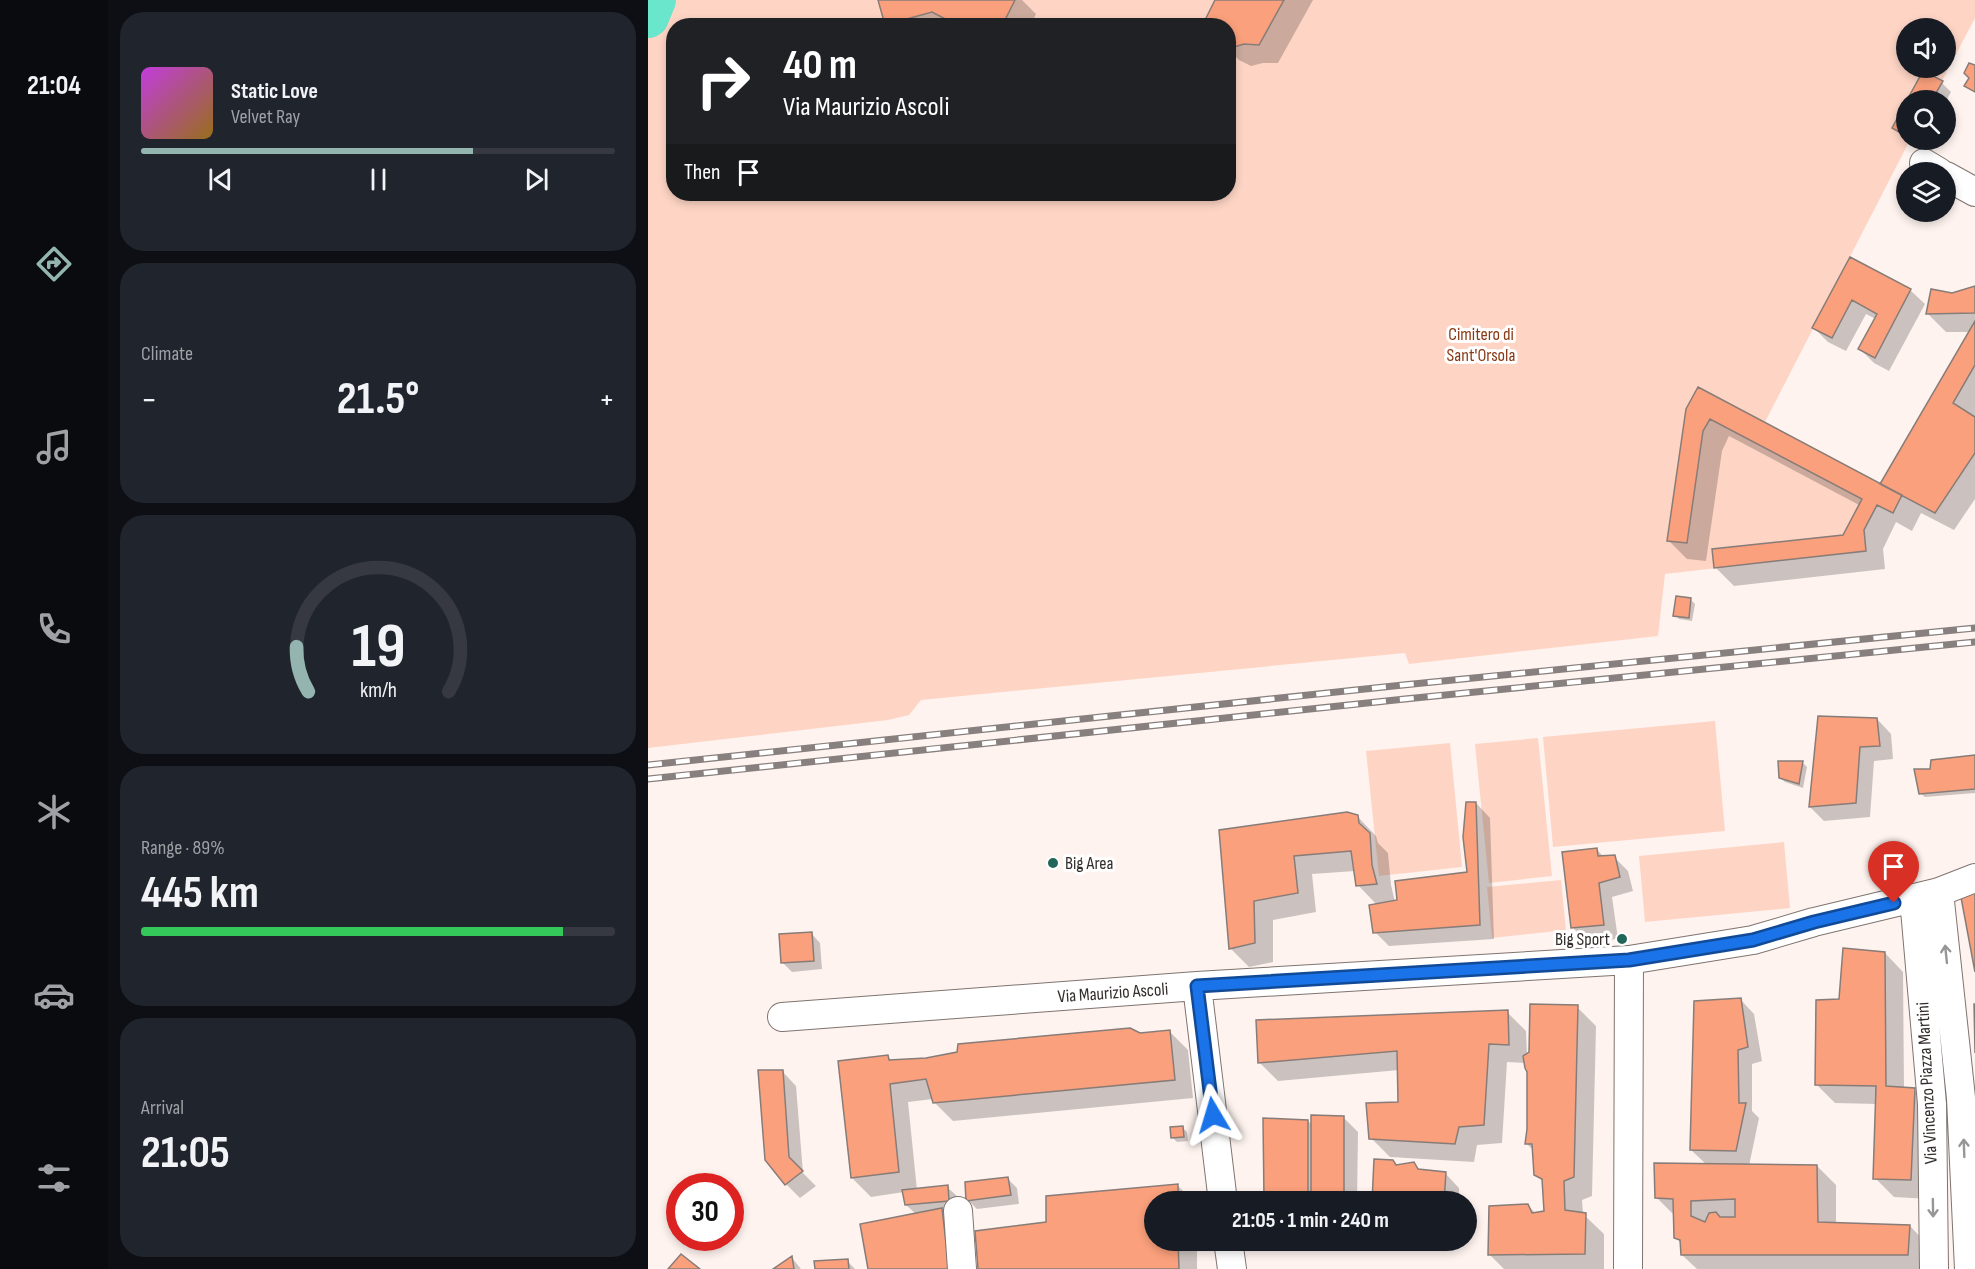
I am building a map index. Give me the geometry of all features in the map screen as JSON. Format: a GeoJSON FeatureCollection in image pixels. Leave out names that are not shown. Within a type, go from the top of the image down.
{"type":"FeatureCollection","features":[{"type":"Feature","properties":{"kind":"street"},"geometry":{"type":"LineString","coordinates":[[1956,182],[1975,192]]}},
{"type":"Feature","properties":{"kind":"street","name":"Via Maurizio Ascoli"},"geometry":{"type":"LineString","coordinates":[[782,1017],[1197,986],[1629,960],[1753,940],[1814,922],[1926,895],[1975,878]]}},
{"type":"Feature","properties":{"kind":"street","name":"Via Vincenzo Piazza Martini"},"geometry":{"type":"LineString","coordinates":[[1926,895],[1934,1269]]}},
{"type":"Feature","properties":{"kind":"street","name":"Via Vincenzo Piazza Martini"},"geometry":{"type":"LineString","coordinates":[[1926,895],[1961,1098],[1969,1269]]}},
{"type":"Feature","properties":{"kind":"street"},"geometry":{"type":"LineString","coordinates":[[1628,1269],[1629,960]]}},
{"type":"Feature","properties":{"kind":"street"},"geometry":{"type":"LineString","coordinates":[[1197,986],[1222,1191]]}},
{"type":"Feature","properties":{"kind":"street"},"geometry":{"type":"LineString","coordinates":[[958,1211],[962,1269]]}},
{"type":"Feature","properties":{"kind":"street"},"geometry":{"type":"LineString","coordinates":[[1230,1251],[1232,1269]]}},
{"type":"Feature","properties":{"kind":"green space","name":"Cimitero di Sant'Orsola"},"geometry":{"type":"Polygon","coordinates":[[[648,0],[1975,0],[1975,18],[1956,54],[1956,18],[1896,18],[1896,78],[1944,78],[1937,90],[1896,90],[1896,150],[1905,150],[1899,162],[1896,162],[1896,167],[1765,422],[1902,495],[1893,513],[1877,505],[1864,530],[1866,551],[1665,574],[1658,636],[1409,664],[1405,653],[921,700],[909,715],[888,720],[648,748],[648,0]]]}},
{"type":"Feature","properties":{"kind":"green space"},"geometry":{"type":"Polygon","coordinates":[[[1715,721],[1725,831],[1553,847],[1543,737],[1715,721]]]}},
{"type":"Feature","properties":{"kind":"green space"},"geometry":{"type":"Polygon","coordinates":[[[1538,738],[1552,876],[1489,883],[1475,744],[1538,738]]]}},
{"type":"Feature","properties":{"kind":"green space"},"geometry":{"type":"Polygon","coordinates":[[[1450,743],[1462,867],[1379,876],[1366,751],[1450,743]]]}},
{"type":"Feature","properties":{"kind":"green space"},"geometry":{"type":"Polygon","coordinates":[[[1784,842],[1790,908],[1645,922],[1639,856],[1784,842]]]}},
{"type":"Feature","properties":{"kind":"green space"},"geometry":{"type":"Polygon","coordinates":[[[1561,880],[1566,930],[1492,938],[1487,887],[1561,880]]]}},
{"type":"Feature","properties":{"kind":"building"},"geometry":{"type":"Polygon","coordinates":[[[878,0],[1015,0],[1006,18],[944,18],[932,12],[910,18],[883,18],[878,0]]]}},
{"type":"Feature","properties":{"kind":"building"},"geometry":{"type":"Polygon","coordinates":[[[1215,0],[1284,0],[1259,45],[1244,44],[1236,46],[1236,18],[1206,18],[1215,0]]]}},
{"type":"Feature","properties":{"kind":"building"},"geometry":{"type":"Polygon","coordinates":[[[1969,63],[1975,65],[1975,92],[1964,86],[1969,78],[1964,73],[1969,63]]]}},
{"type":"Feature","properties":{"kind":"building"},"geometry":{"type":"Polygon","coordinates":[[[1919,78],[1937,78],[1943,81],[1938,90],[1913,90],[1919,78]]]}},
{"type":"Feature","properties":{"kind":"building"},"geometry":{"type":"Polygon","coordinates":[[[1850,257],[1911,289],[1875,358],[1858,349],[1877,314],[1852,300],[1832,338],[1812,328],[1850,257]]]}},
{"type":"Feature","properties":{"kind":"building"},"geometry":{"type":"Polygon","coordinates":[[[1975,286],[1975,313],[1926,314],[1931,289],[1952,293],[1975,286]]]}},
{"type":"Feature","properties":{"kind":"building"},"geometry":{"type":"Polygon","coordinates":[[[1975,321],[1975,365],[1953,403],[1975,417],[1975,453],[1935,513],[1880,484],[1975,321]]]}},
{"type":"Feature","properties":{"kind":"building"},"geometry":{"type":"Polygon","coordinates":[[[1698,387],[1902,495],[1893,513],[1877,505],[1864,530],[1866,551],[1714,568],[1712,549],[1843,535],[1862,499],[1710,419],[1703,431],[1687,543],[1667,541],[1686,409],[1698,387]]]}},
{"type":"Feature","properties":{"kind":"building"},"geometry":{"type":"Polygon","coordinates":[[[1676,596],[1691,598],[1689,618],[1673,616],[1676,596]]]}},
{"type":"Feature","properties":{"kind":"building"},"geometry":{"type":"Polygon","coordinates":[[[1818,716],[1877,718],[1880,746],[1860,747],[1856,803],[1809,807],[1818,716]]]}},
{"type":"Feature","properties":{"kind":"building"},"geometry":{"type":"Polygon","coordinates":[[[1975,755],[1975,789],[1919,794],[1914,769],[1930,769],[1931,760],[1975,755]]]}},
{"type":"Feature","properties":{"kind":"building"},"geometry":{"type":"Polygon","coordinates":[[[1778,761],[1803,761],[1799,784],[1779,778],[1778,761]]]}},
{"type":"Feature","properties":{"kind":"building"},"geometry":{"type":"Polygon","coordinates":[[[1466,802],[1476,802],[1480,925],[1373,933],[1369,905],[1397,900],[1395,881],[1467,872],[1463,837],[1466,802]]]}},
{"type":"Feature","properties":{"kind":"building"},"geometry":{"type":"Polygon","coordinates":[[[1347,812],[1358,815],[1359,823],[1370,833],[1372,865],[1377,884],[1356,886],[1351,851],[1294,856],[1298,893],[1254,901],[1255,943],[1229,949],[1219,830],[1347,812]]]}},
{"type":"Feature","properties":{"kind":"building"},"geometry":{"type":"Polygon","coordinates":[[[1597,848],[1598,856],[1615,855],[1620,877],[1599,883],[1604,925],[1571,928],[1562,852],[1597,848]]]}},
{"type":"Feature","properties":{"kind":"building"},"geometry":{"type":"Polygon","coordinates":[[[1975,889],[1975,972],[1960,892],[1975,889]]]}},
{"type":"Feature","properties":{"kind":"building"},"geometry":{"type":"Polygon","coordinates":[[[812,932],[814,961],[781,963],[779,934],[812,932]]]}},
{"type":"Feature","properties":{"kind":"building"},"geometry":{"type":"Polygon","coordinates":[[[1843,948],[1885,952],[1886,1086],[1915,1088],[1911,1180],[1873,1179],[1876,1086],[1815,1085],[1816,1000],[1839,999],[1843,948]]]}},
{"type":"Feature","properties":{"kind":"building"},"geometry":{"type":"Polygon","coordinates":[[[1741,998],[1748,1047],[1738,1050],[1739,1103],[1746,1103],[1736,1151],[1690,1150],[1694,1001],[1741,998]]]}},
{"type":"Feature","properties":{"kind":"building"},"geometry":{"type":"Polygon","coordinates":[[[1530,1004],[1578,1005],[1574,1177],[1564,1181],[1565,1210],[1586,1213],[1585,1254],[1488,1255],[1489,1206],[1528,1204],[1532,1213],[1544,1211],[1542,1179],[1534,1175],[1532,1144],[1525,1144],[1527,1072],[1523,1056],[1529,1052],[1530,1004]]]}},
{"type":"Feature","properties":{"kind":"building"},"geometry":{"type":"Polygon","coordinates":[[[1974,1004],[1975,1004],[1975,1053],[1974,1004]]]}},
{"type":"Feature","properties":{"kind":"building"},"geometry":{"type":"Polygon","coordinates":[[[1508,1010],[1509,1045],[1489,1044],[1484,1125],[1459,1127],[1455,1144],[1369,1139],[1366,1103],[1398,1102],[1397,1051],[1258,1063],[1256,1020],[1508,1010]]]}},
{"type":"Feature","properties":{"kind":"building"},"geometry":{"type":"Polygon","coordinates":[[[1130,1028],[1140,1033],[1170,1030],[1175,1080],[933,1103],[926,1079],[890,1084],[899,1172],[851,1178],[838,1061],[888,1055],[889,1060],[926,1058],[957,1052],[958,1044],[1130,1028]]]}},
{"type":"Feature","properties":{"kind":"building"},"geometry":{"type":"Polygon","coordinates":[[[758,1070],[783,1070],[789,1157],[803,1171],[785,1185],[765,1160],[758,1070]]]}},
{"type":"Feature","properties":{"kind":"building"},"geometry":{"type":"Polygon","coordinates":[[[1311,1115],[1344,1116],[1344,1191],[1311,1191],[1311,1115]]]}},
{"type":"Feature","properties":{"kind":"building"},"geometry":{"type":"Polygon","coordinates":[[[1263,1118],[1308,1120],[1308,1191],[1264,1191],[1263,1118]]]}},
{"type":"Feature","properties":{"kind":"building"},"geometry":{"type":"Polygon","coordinates":[[[1183,1126],[1184,1137],[1171,1138],[1170,1127],[1183,1126]]]}},
{"type":"Feature","properties":{"kind":"building"},"geometry":{"type":"Polygon","coordinates":[[[1374,1159],[1393,1160],[1396,1165],[1414,1162],[1418,1169],[1446,1172],[1445,1191],[1373,1191],[1374,1159]]]}},
{"type":"Feature","properties":{"kind":"building"},"geometry":{"type":"Polygon","coordinates":[[[1654,1163],[1817,1165],[1818,1222],[1910,1225],[1908,1255],[1681,1255],[1680,1240],[1674,1238],[1673,1199],[1655,1198],[1654,1163]],[[1735,1199],[1691,1201],[1691,1216],[1705,1222],[1709,1213],[1716,1212],[1720,1217],[1735,1217],[1735,1199]]]}},
{"type":"Feature","properties":{"kind":"building"},"geometry":{"type":"Polygon","coordinates":[[[1008,1177],[1011,1195],[966,1201],[965,1182],[1008,1177]]]}},
{"type":"Feature","properties":{"kind":"building"},"geometry":{"type":"Polygon","coordinates":[[[1178,1184],[1178,1191],[1144,1191],[1144,1251],[1178,1251],[1179,1269],[978,1269],[975,1231],[1046,1222],[1046,1196],[1178,1184]]]}},
{"type":"Feature","properties":{"kind":"building"},"geometry":{"type":"Polygon","coordinates":[[[948,1185],[949,1201],[905,1205],[902,1190],[948,1185]]]}},
{"type":"Feature","properties":{"kind":"building"},"geometry":{"type":"Polygon","coordinates":[[[942,1208],[949,1269],[868,1269],[860,1224],[942,1208]]]}},
{"type":"Feature","properties":{"kind":"building"},"geometry":{"type":"Polygon","coordinates":[[[681,1254],[700,1269],[668,1269],[681,1254]]]}},
{"type":"Feature","properties":{"kind":"building"},"geometry":{"type":"Polygon","coordinates":[[[792,1256],[794,1269],[773,1269],[792,1256]]]}},
{"type":"Feature","properties":{"kind":"building"},"geometry":{"type":"Polygon","coordinates":[[[848,1259],[849,1269],[815,1269],[814,1261],[848,1259]]]}},
{"type":"Feature","properties":{"kind":"waterway"},"geometry":{"type":"LineString","coordinates":[[648,17],[655,0]]}},
{"type":"Feature","properties":{"kind":"railway"},"geometry":{"type":"LineString","coordinates":[[648,765],[1403,685],[1975,628]]}},
{"type":"Feature","properties":{"kind":"railway"},"geometry":{"type":"LineString","coordinates":[[648,779],[1405,699],[1975,642]]}},
{"type":"Feature","properties":{"kind":"place","name":"Big Area"},"geometry":{"type":"Point","coordinates":[1053,863]}},
{"type":"Feature","properties":{"kind":"place","name":"Big Sport"},"geometry":{"type":"Point","coordinates":[1622,939]}},
{"type":"Feature","properties":{"kind":"route"},"geometry":{"type":"LineString","coordinates":[[1213,1115],[1197,986],[1629,960],[1753,940],[1814,922],[1894,903]]}}]}
